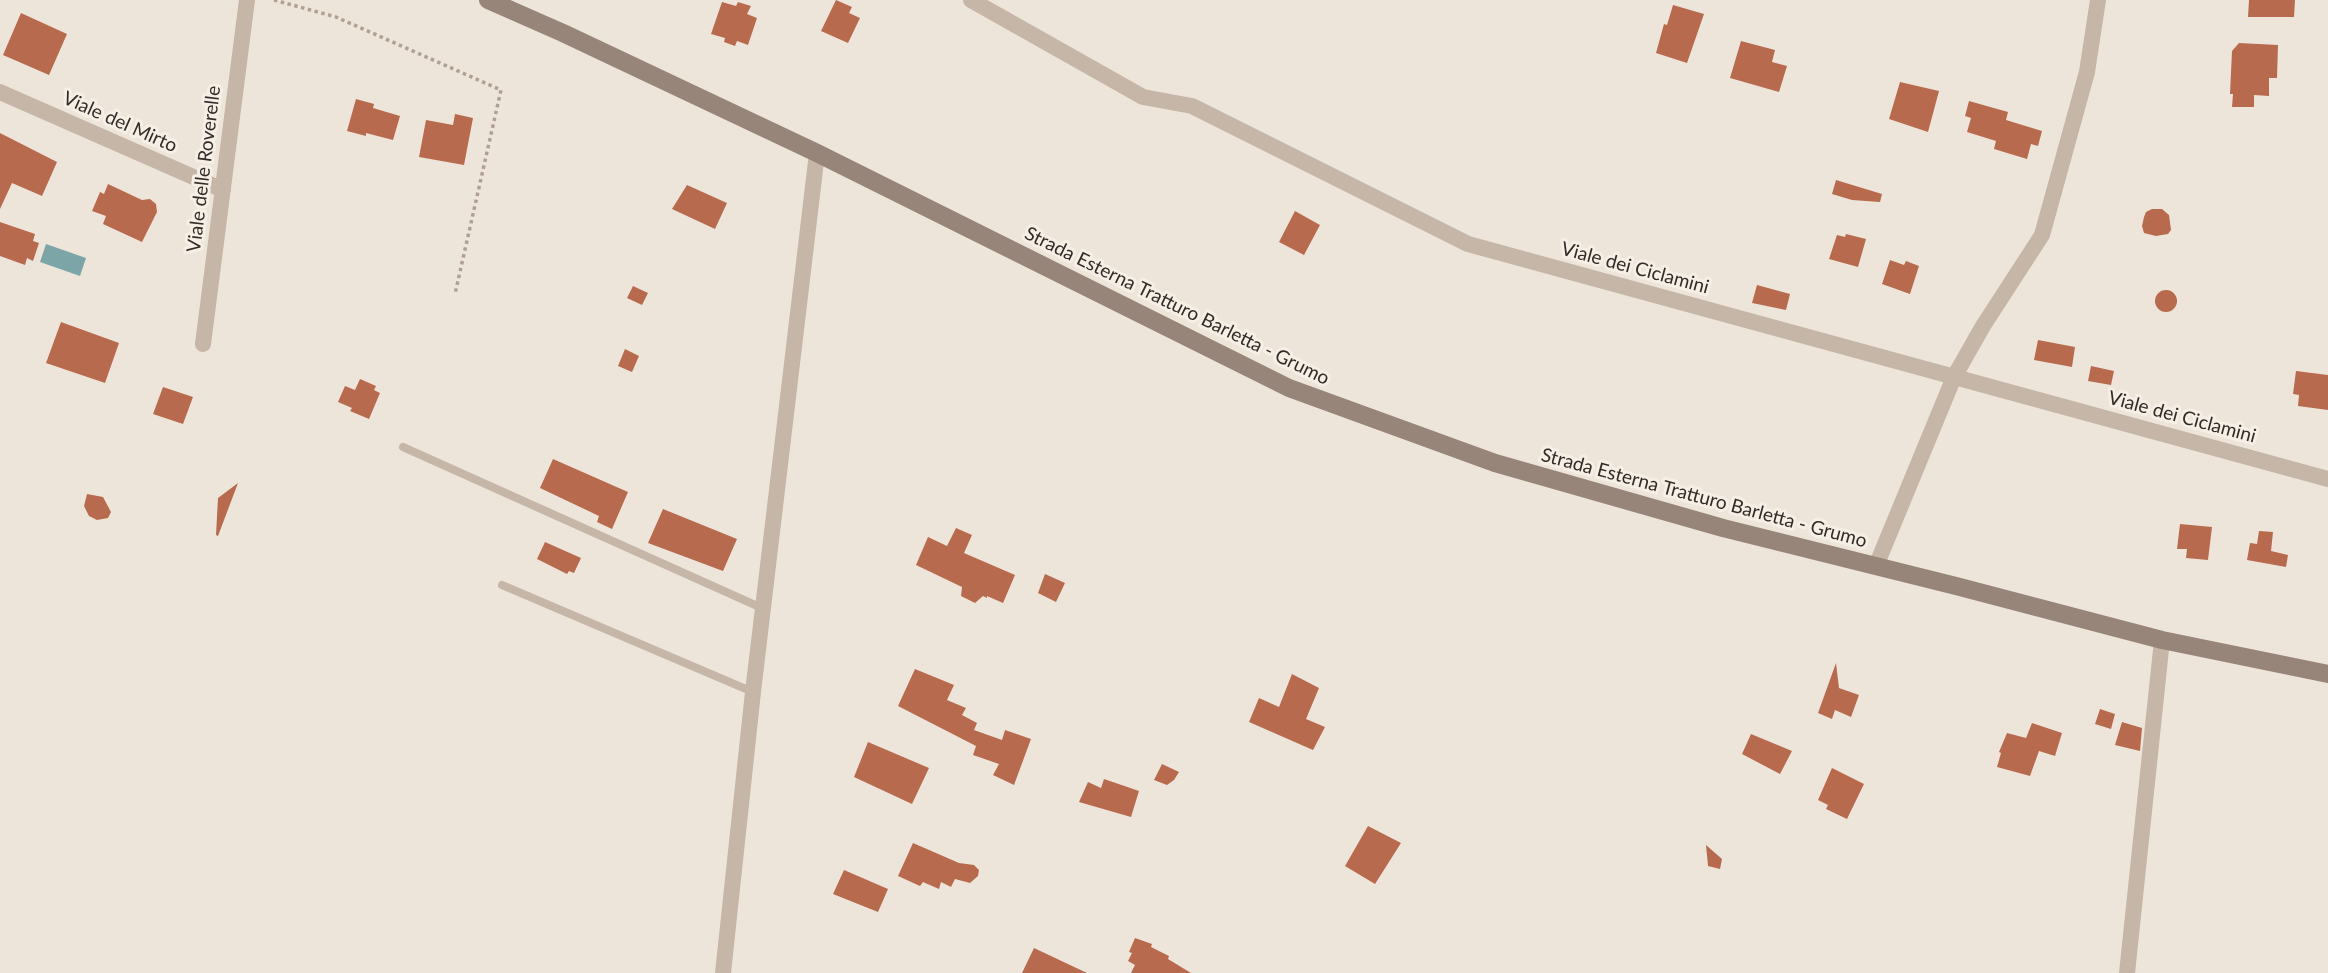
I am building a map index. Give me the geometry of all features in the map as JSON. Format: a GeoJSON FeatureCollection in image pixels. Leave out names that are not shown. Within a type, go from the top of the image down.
{"type":"FeatureCollection","features":[{"type":"Feature","properties":{"kind":"street","name":"Viale delle Roverelle"},"geometry":{"type":"LineString","coordinates":[[204,344],[247,0]]}},
{"type":"Feature","properties":{"kind":"street","name":"Strada Esterna Tratturo Barletta - Grumo"},"geometry":{"type":"LineString","coordinates":[[488,0],[817,153],[1289,387],[1495,463],[1723,528],[2162,640],[2328,674]]}},
{"type":"Feature","properties":{"kind":"street","name":"Viale dei Ciclamini"},"geometry":{"type":"LineString","coordinates":[[971,0],[1143,97],[1192,106],[1468,244],[2328,479]]}},
{"type":"Feature","properties":{"kind":"street"},"geometry":{"type":"LineString","coordinates":[[1876,566],[1954,377],[2042,234],[2087,72],[2098,0]]}},
{"type":"Feature","properties":{"kind":"street","name":"Viale del Mirto"},"geometry":{"type":"LineString","coordinates":[[0,92],[223,190]]}},
{"type":"Feature","properties":{"kind":"street"},"geometry":{"type":"LineString","coordinates":[[723,973],[753,692],[817,153]]}},
{"type":"Feature","properties":{"kind":"street"},"geometry":{"type":"LineString","coordinates":[[2126,973],[2162,640]]}},
{"type":"Feature","properties":{"kind":"lane"},"geometry":{"type":"LineString","coordinates":[[403,447],[764,609]]}},
{"type":"Feature","properties":{"kind":"lane"},"geometry":{"type":"LineString","coordinates":[[502,585],[753,692]]}},
{"type":"Feature","properties":{"kind":"path"},"geometry":{"type":"LineString","coordinates":[[274,0],[336,17],[501,90],[455,294]]}},
{"type":"Feature","properties":{"kind":"water"},"geometry":{"type":"Polygon","coordinates":[[[46,244],[86,258],[80,276],[40,262],[46,244]]]}},
{"type":"Feature","properties":{"kind":"building"},"geometry":{"type":"Polygon","coordinates":[[[836,0],[852,7],[849,13],[860,18],[848,43],[821,31],[836,0]]]}},
{"type":"Feature","properties":{"kind":"building"},"geometry":{"type":"Polygon","coordinates":[[[2249,0],[2295,0],[2294,17],[2248,17],[2249,0]]]}},
{"type":"Feature","properties":{"kind":"building"},"geometry":{"type":"Polygon","coordinates":[[[722,2],[736,6],[738,2],[751,6],[747,14],[757,18],[748,45],[737,41],[735,46],[724,42],[725,38],[711,34],[722,2]]]}},
{"type":"Feature","properties":{"kind":"building"},"geometry":{"type":"Polygon","coordinates":[[[1673,5],[1704,14],[1687,63],[1656,53],[1664,24],[1667,25],[1673,5]]]}},
{"type":"Feature","properties":{"kind":"building"},"geometry":{"type":"Polygon","coordinates":[[[21,13],[67,34],[49,75],[3,55],[21,13]]]}},
{"type":"Feature","properties":{"kind":"building"},"geometry":{"type":"Polygon","coordinates":[[[1741,41],[1775,50],[1772,62],[1787,66],[1779,92],[1730,78],[1741,41]]]}},
{"type":"Feature","properties":{"kind":"building"},"geometry":{"type":"Polygon","coordinates":[[[2239,43],[2278,45],[2277,78],[2269,78],[2269,96],[2254,95],[2254,107],[2232,107],[2232,51],[2239,43]]]}},
{"type":"Feature","properties":{"kind":"building"},"geometry":{"type":"Polygon","coordinates":[[[1900,82],[1939,91],[1928,132],[1889,119],[1900,82]]]}},
{"type":"Feature","properties":{"kind":"building"},"geometry":{"type":"Polygon","coordinates":[[[356,99],[374,104],[373,108],[400,116],[393,140],[347,131],[356,99]]]}},
{"type":"Feature","properties":{"kind":"building"},"geometry":{"type":"Polygon","coordinates":[[[1969,101],[2008,112],[2006,120],[2042,131],[2038,146],[2031,144],[2027,159],[1994,149],[1996,141],[1967,132],[1971,118],[1965,116],[1969,101]]]}},
{"type":"Feature","properties":{"kind":"building"},"geometry":{"type":"Polygon","coordinates":[[[455,114],[473,118],[464,165],[419,157],[426,120],[453,125],[455,114]]]}},
{"type":"Feature","properties":{"kind":"building"},"geometry":{"type":"Polygon","coordinates":[[[0,133],[57,162],[42,196],[12,183],[0,209],[0,133]]]}},
{"type":"Feature","properties":{"kind":"building"},"geometry":{"type":"Polygon","coordinates":[[[1836,180],[1882,194],[1880,202],[1852,200],[1832,194],[1836,180]]]}},
{"type":"Feature","properties":{"kind":"building"},"geometry":{"type":"Polygon","coordinates":[[[108,184],[142,200],[150,199],[156,204],[157,212],[142,242],[103,224],[106,216],[92,211],[100,192],[104,194],[108,184]]]}},
{"type":"Feature","properties":{"kind":"building"},"geometry":{"type":"Polygon","coordinates":[[[687,185],[727,203],[715,229],[672,209],[687,185]]]}},
{"type":"Feature","properties":{"kind":"building"},"geometry":{"type":"Polygon","coordinates":[[[2162,209],[2169,215],[2171,230],[2168,234],[2156,236],[2144,233],[2144,217],[2146,212],[2162,209]]]}},
{"type":"Feature","properties":{"kind":"building"},"geometry":{"type":"Polygon","coordinates":[[[1295,211],[1320,225],[1304,255],[1279,242],[1295,211]]]}},
{"type":"Feature","properties":{"kind":"building"},"geometry":{"type":"Polygon","coordinates":[[[0,222],[35,234],[33,241],[39,243],[33,261],[27,258],[25,265],[0,256],[0,222]]]}},
{"type":"Feature","properties":{"kind":"building"},"geometry":{"type":"Polygon","coordinates":[[[1846,234],[1866,239],[1858,267],[1829,259],[1837,235],[1845,237],[1846,234]]]}},
{"type":"Feature","properties":{"kind":"building"},"geometry":{"type":"Polygon","coordinates":[[[1890,260],[1904,265],[1906,261],[1919,266],[1910,294],[1882,284],[1890,260]]]}},
{"type":"Feature","properties":{"kind":"building"},"geometry":{"type":"Polygon","coordinates":[[[1757,285],[1790,294],[1786,310],[1752,303],[1757,285]]]}},
{"type":"Feature","properties":{"kind":"building"},"geometry":{"type":"Polygon","coordinates":[[[633,286],[648,293],[642,305],[627,298],[633,286]]]}},
{"type":"Feature","properties":{"kind":"building"},"geometry":{"type":"Polygon","coordinates":[[[2162,290],[2170,290],[2177,297],[2177,305],[2170,312],[2162,312],[2155,305],[2155,297],[2162,290]]]}},
{"type":"Feature","properties":{"kind":"building"},"geometry":{"type":"Polygon","coordinates":[[[61,322],[119,343],[105,383],[46,363],[61,322]]]}},
{"type":"Feature","properties":{"kind":"building"},"geometry":{"type":"Polygon","coordinates":[[[2038,340],[2075,347],[2072,367],[2034,360],[2038,340]]]}},
{"type":"Feature","properties":{"kind":"building"},"geometry":{"type":"Polygon","coordinates":[[[625,349],[639,356],[632,372],[618,366],[625,349]]]}},
{"type":"Feature","properties":{"kind":"building"},"geometry":{"type":"Polygon","coordinates":[[[2091,366],[2114,371],[2111,385],[2088,381],[2091,366]]]}},
{"type":"Feature","properties":{"kind":"building"},"geometry":{"type":"Polygon","coordinates":[[[2296,371],[2328,375],[2328,410],[2298,406],[2299,395],[2293,394],[2296,371]]]}},
{"type":"Feature","properties":{"kind":"building"},"geometry":{"type":"Polygon","coordinates":[[[360,379],[376,386],[374,390],[380,393],[369,419],[350,411],[352,408],[338,402],[345,386],[355,390],[360,379]]]}},
{"type":"Feature","properties":{"kind":"building"},"geometry":{"type":"Polygon","coordinates":[[[163,387],[193,397],[183,424],[153,414],[163,387]]]}},
{"type":"Feature","properties":{"kind":"building"},"geometry":{"type":"Polygon","coordinates":[[[553,459],[628,492],[612,529],[597,522],[599,516],[540,488],[553,459]]]}},
{"type":"Feature","properties":{"kind":"building"},"geometry":{"type":"Polygon","coordinates":[[[238,483],[218,536],[218,498],[238,483]]]}},
{"type":"Feature","properties":{"kind":"building"},"geometry":{"type":"Polygon","coordinates":[[[87,494],[103,497],[111,512],[108,518],[97,520],[89,516],[84,506],[87,494]]]}},
{"type":"Feature","properties":{"kind":"building"},"geometry":{"type":"Polygon","coordinates":[[[663,509],[737,539],[723,571],[648,543],[663,509]]]}},
{"type":"Feature","properties":{"kind":"building"},"geometry":{"type":"Polygon","coordinates":[[[2180,524],[2212,527],[2208,560],[2186,558],[2187,549],[2177,549],[2180,524]]]}},
{"type":"Feature","properties":{"kind":"building"},"geometry":{"type":"Polygon","coordinates":[[[956,528],[972,535],[964,553],[1015,575],[1003,603],[983,596],[975,603],[961,596],[962,587],[916,565],[928,537],[947,546],[956,528]]]}},
{"type":"Feature","properties":{"kind":"building"},"geometry":{"type":"Polygon","coordinates":[[[2259,531],[2273,532],[2271,551],[2288,555],[2286,567],[2247,560],[2250,543],[2257,544],[2259,531]]]}},
{"type":"Feature","properties":{"kind":"building"},"geometry":{"type":"Polygon","coordinates":[[[545,542],[581,558],[574,573],[569,571],[567,574],[537,559],[545,542]]]}},
{"type":"Feature","properties":{"kind":"building"},"geometry":{"type":"Polygon","coordinates":[[[1045,574],[1065,583],[1056,602],[1038,593],[1045,574]]]}},
{"type":"Feature","properties":{"kind":"building"},"geometry":{"type":"Polygon","coordinates":[[[1836,663],[1839,688],[1859,695],[1851,717],[1835,710],[1832,719],[1818,713],[1836,663]]]}},
{"type":"Feature","properties":{"kind":"building"},"geometry":{"type":"Polygon","coordinates":[[[915,669],[954,685],[947,700],[966,708],[962,715],[977,723],[974,730],[1002,740],[1005,730],[1031,739],[1014,785],[993,775],[999,764],[973,755],[976,746],[898,706],[915,669]]]}},
{"type":"Feature","properties":{"kind":"building"},"geometry":{"type":"Polygon","coordinates":[[[1292,674],[1319,688],[1306,719],[1325,727],[1313,750],[1249,722],[1259,698],[1279,707],[1292,674]]]}},
{"type":"Feature","properties":{"kind":"building"},"geometry":{"type":"Polygon","coordinates":[[[2100,709],[2115,714],[2111,729],[2095,724],[2100,709]]]}},
{"type":"Feature","properties":{"kind":"building"},"geometry":{"type":"Polygon","coordinates":[[[2122,722],[2142,728],[2140,751],[2115,745],[2122,722]]]}},
{"type":"Feature","properties":{"kind":"building"},"geometry":{"type":"Polygon","coordinates":[[[2032,723],[2062,733],[2055,756],[2039,751],[2030,776],[1997,767],[2001,753],[1999,752],[2007,733],[2026,738],[2032,723]]]}},
{"type":"Feature","properties":{"kind":"building"},"geometry":{"type":"Polygon","coordinates":[[[1751,734],[1792,751],[1780,774],[1742,754],[1751,734]]]}},
{"type":"Feature","properties":{"kind":"building"},"geometry":{"type":"Polygon","coordinates":[[[868,742],[929,768],[912,804],[854,777],[868,742]]]}},
{"type":"Feature","properties":{"kind":"building"},"geometry":{"type":"Polygon","coordinates":[[[1162,764],[1179,772],[1167,785],[1154,780],[1162,764]]]}},
{"type":"Feature","properties":{"kind":"building"},"geometry":{"type":"Polygon","coordinates":[[[1832,768],[1864,784],[1847,819],[1826,809],[1828,805],[1818,800],[1832,768]]]}},
{"type":"Feature","properties":{"kind":"building"},"geometry":{"type":"Polygon","coordinates":[[[1104,779],[1139,791],[1131,817],[1079,802],[1088,782],[1101,788],[1104,779]]]}},
{"type":"Feature","properties":{"kind":"building"},"geometry":{"type":"Polygon","coordinates":[[[1368,826],[1401,843],[1375,884],[1345,866],[1368,826]]]}},
{"type":"Feature","properties":{"kind":"building"},"geometry":{"type":"Polygon","coordinates":[[[913,843],[959,863],[974,865],[979,870],[978,876],[970,883],[955,879],[951,887],[941,882],[939,889],[923,882],[920,886],[898,876],[913,843]]]}},
{"type":"Feature","properties":{"kind":"building"},"geometry":{"type":"Polygon","coordinates":[[[1706,845],[1722,859],[1720,869],[1708,866],[1706,845]]]}},
{"type":"Feature","properties":{"kind":"building"},"geometry":{"type":"Polygon","coordinates":[[[844,870],[888,889],[878,912],[833,894],[844,870]]]}},
{"type":"Feature","properties":{"kind":"building"},"geometry":{"type":"Polygon","coordinates":[[[1135,938],[1152,944],[1151,947],[1169,956],[1168,959],[1191,973],[1131,973],[1135,965],[1128,961],[1132,953],[1129,952],[1135,938]]]}},
{"type":"Feature","properties":{"kind":"building"},"geometry":{"type":"Polygon","coordinates":[[[1034,948],[1087,973],[1022,973],[1034,948]]]}}]}
